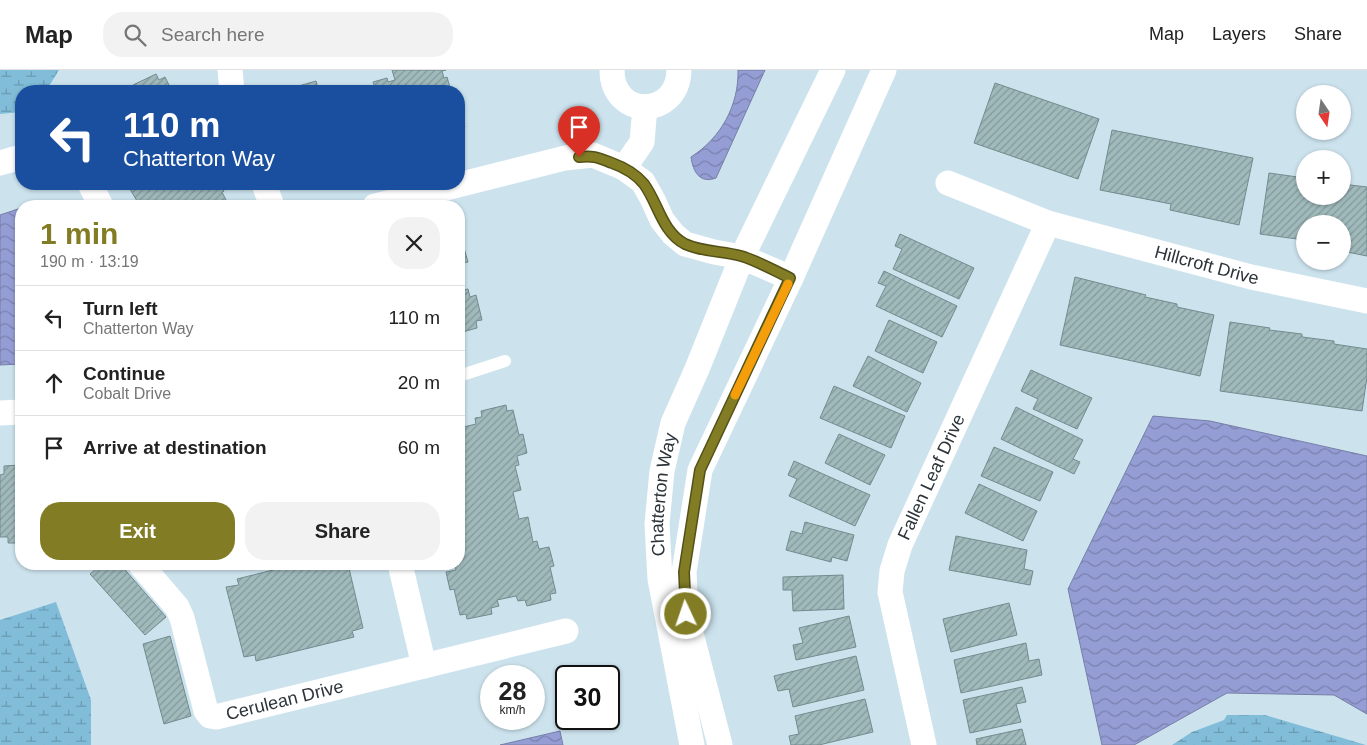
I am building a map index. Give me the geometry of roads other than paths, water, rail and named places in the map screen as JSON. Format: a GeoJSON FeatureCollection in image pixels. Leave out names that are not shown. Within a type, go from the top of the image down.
{"type":"FeatureCollection","features":[{"type":"Feature","properties":{"kind":"street"},"geometry":{"type":"LineString","coordinates":[[230,70],[231,85]]}},
{"type":"Feature","properties":{"kind":"street"},"geometry":{"type":"LineString","coordinates":[[612,70],[613,82],[617,92],[624,100],[634,105],[645,107],[656,106],[665,101],[673,92],[678,82],[679,70]]}},
{"type":"Feature","properties":{"kind":"street","name":"Chatterton Way"},"geometry":{"type":"LineString","coordinates":[[692,745],[660,579],[657,524],[662,471],[673,423],[742,256],[833,70]]}},
{"type":"Feature","properties":{"kind":"street","name":"Chatterton Way"},"geometry":{"type":"LineString","coordinates":[[720,745],[686,614],[684,572],[700,470],[790,278],[884,70]]}},
{"type":"Feature","properties":{"kind":"street"},"geometry":{"type":"LineString","coordinates":[[624,168],[642,142],[645,107]]}},
{"type":"Feature","properties":{"kind":"street"},"geometry":{"type":"LineString","coordinates":[[465,183],[565,158],[593,155],[624,168],[643,182],[662,220],[673,234],[685,244],[714,252],[742,256],[790,278]]}},
{"type":"Feature","properties":{"kind":"street"},"geometry":{"type":"LineString","coordinates":[[0,162],[15,158]]}},
{"type":"Feature","properties":{"kind":"street","name":"Hillcroft Drive"},"geometry":{"type":"LineString","coordinates":[[948,183],[1048,223],[1251,277],[1367,301]]}},
{"type":"Feature","properties":{"kind":"street"},"geometry":{"type":"LineString","coordinates":[[399,200],[438,190]]}},
{"type":"Feature","properties":{"kind":"street","name":"Fallen Leaf Drive"},"geometry":{"type":"LineString","coordinates":[[924,745],[890,592],[892,572],[900,545],[1048,223]]}},
{"type":"Feature","properties":{"kind":"street"},"geometry":{"type":"LineString","coordinates":[[0,413],[15,412]]}},
{"type":"Feature","properties":{"kind":"street","name":"Cerulean Drive"},"geometry":{"type":"LineString","coordinates":[[145,570],[177,607],[182,618],[206,710],[210,716],[216,717],[424,666]]}},
{"type":"Feature","properties":{"kind":"street"},"geometry":{"type":"LineString","coordinates":[[401,570],[424,666],[566,631]]}},
{"type":"Feature","properties":{"kind":"lane"},"geometry":{"type":"LineString","coordinates":[[465,374],[505,361]]}},
{"type":"Feature","properties":{"kind":"water"},"geometry":{"type":"Polygon","coordinates":[[[738,70],[765,70],[716,178],[702,178],[696,172],[691,157],[711,140],[726,119],[735,96],[738,70]]]}},
{"type":"Feature","properties":{"kind":"water"},"geometry":{"type":"Polygon","coordinates":[[[15,210],[15,364],[0,365],[0,215],[15,210]]]}},
{"type":"Feature","properties":{"kind":"water"},"geometry":{"type":"Polygon","coordinates":[[[1153,416],[1210,421],[1367,456],[1367,714],[1334,695],[1227,693],[1134,745],[1102,745],[1068,589],[1153,416]]]}},
{"type":"Feature","properties":{"kind":"water"},"geometry":{"type":"Polygon","coordinates":[[[560,731],[563,745],[500,745],[560,731]]]}}]}
